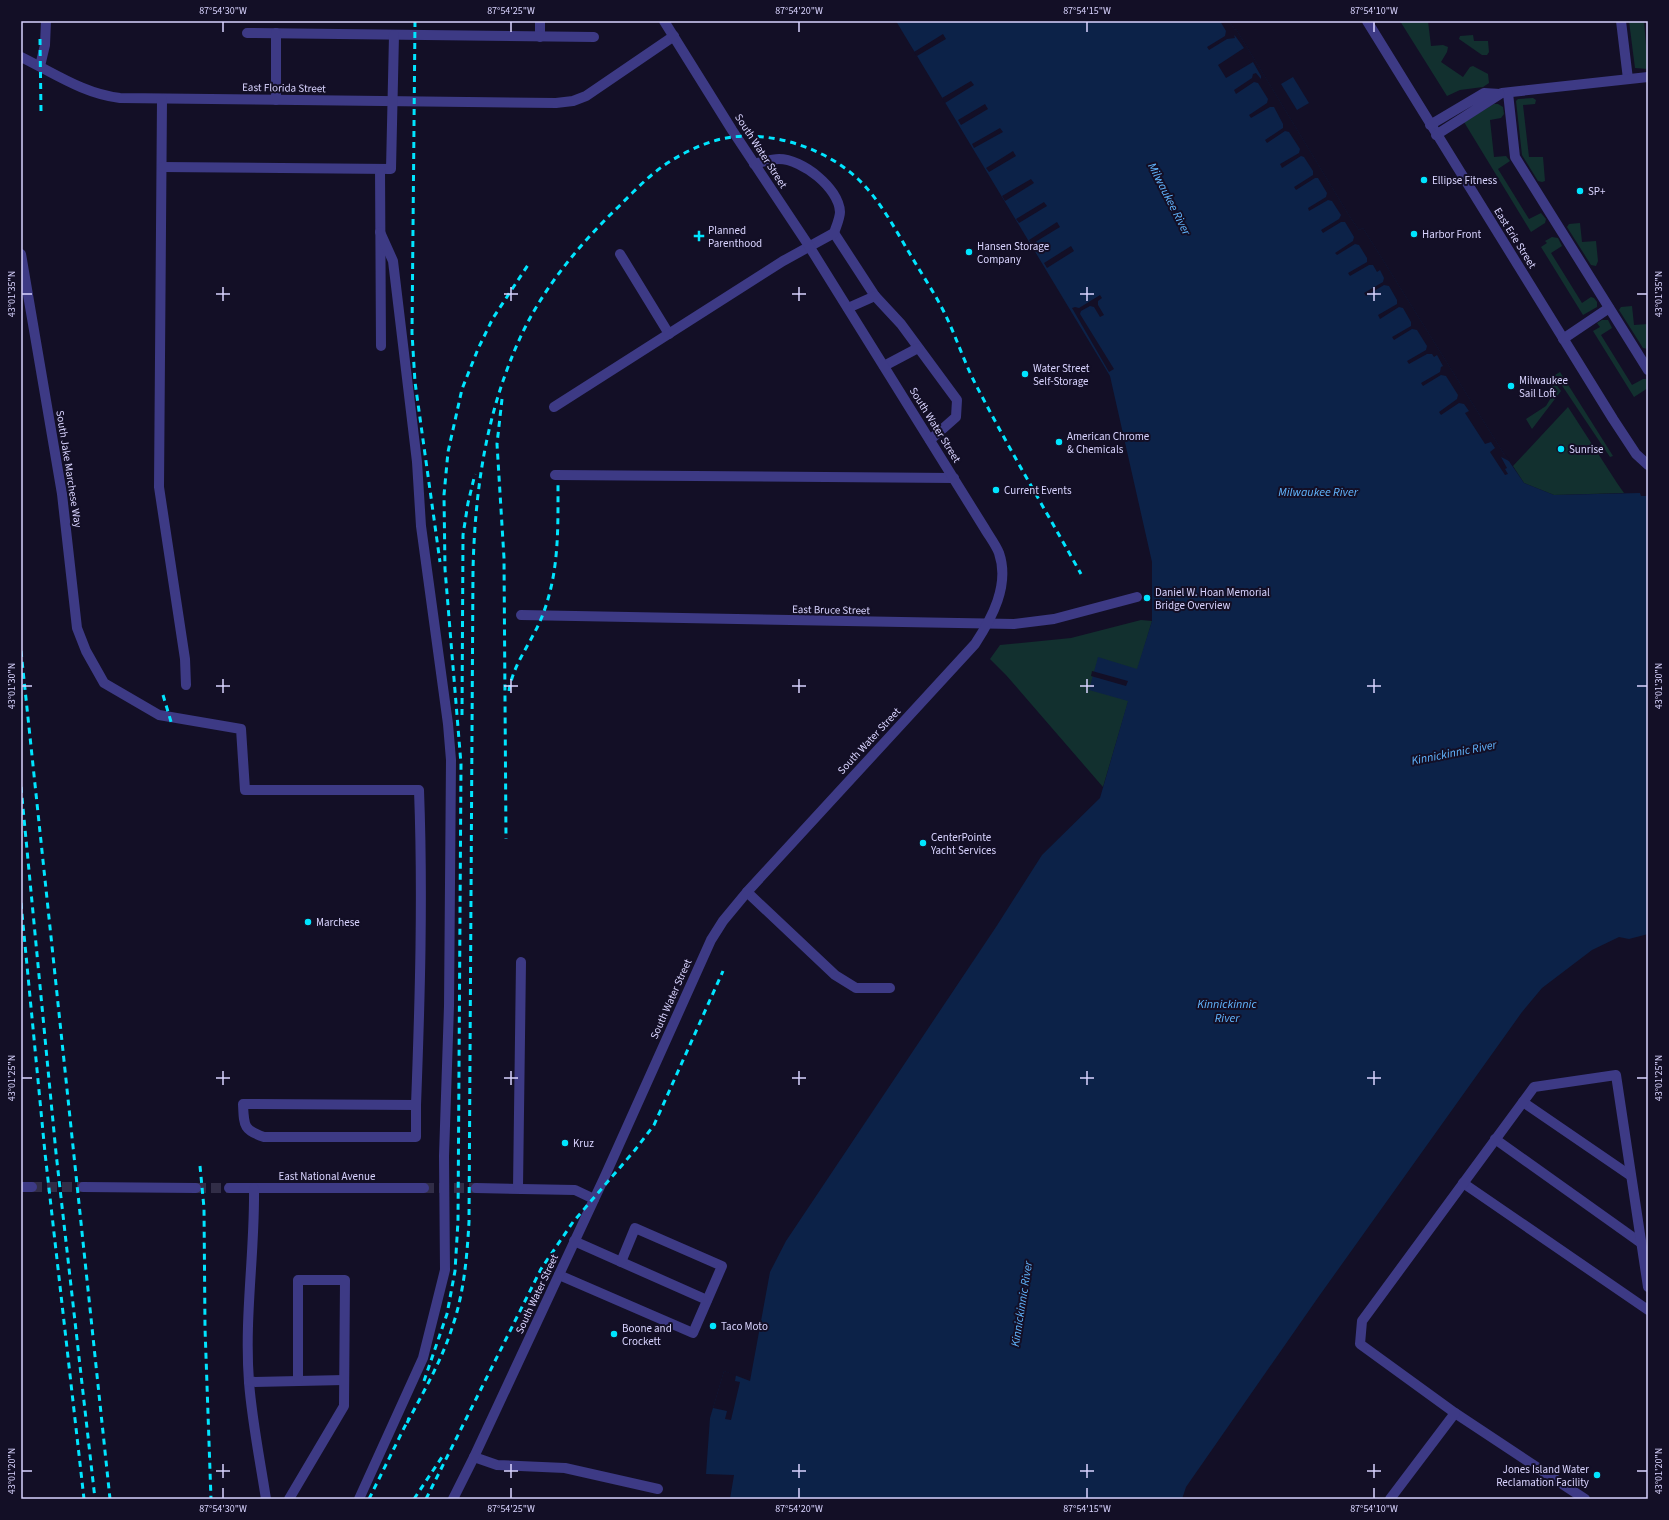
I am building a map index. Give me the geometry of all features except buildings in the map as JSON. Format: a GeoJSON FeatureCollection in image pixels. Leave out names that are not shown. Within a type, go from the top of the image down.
{"type":"FeatureCollection","features":[{"type":"Feature","properties":{"kind":"street"},"geometry":{"type":"LineString","coordinates":[[40,66],[45,44],[46,21]]}},
{"type":"Feature","properties":{"kind":"street"},"geometry":{"type":"LineString","coordinates":[[540,21],[540,37]]}},
{"type":"Feature","properties":{"kind":"street","name":"South Water Street"},"geometry":{"type":"LineString","coordinates":[[453,1499],[559,1275],[711,940],[722,921],[975,644],[987,625],[1000,595],[1003,582],[1001,560],[998,551],[954,478],[809,246],[754,164],[664,21]]}},
{"type":"Feature","properties":{"kind":"street","name":"East Erie Street"},"geometry":{"type":"LineString","coordinates":[[1367,21],[1563,339],[1636,454],[1648,465]]}},
{"type":"Feature","properties":{"kind":"street"},"geometry":{"type":"LineString","coordinates":[[1621,21],[1628,79]]}},
{"type":"Feature","properties":{"kind":"street"},"geometry":{"type":"LineString","coordinates":[[247,33],[594,37]]}},
{"type":"Feature","properties":{"kind":"street"},"geometry":{"type":"LineString","coordinates":[[276,33],[276,100]]}},
{"type":"Feature","properties":{"kind":"street"},"geometry":{"type":"LineString","coordinates":[[162,167],[391,169],[394,35]]}},
{"type":"Feature","properties":{"kind":"street","name":"East Florida Street"},"geometry":{"type":"LineString","coordinates":[[21,57],[86,90],[102,96],[162,99],[556,103],[573,101],[586,96],[674,36]]}},
{"type":"Feature","properties":{"kind":"street"},"geometry":{"type":"LineString","coordinates":[[1430,125],[1484,93],[1504,93],[1648,77]]}},
{"type":"Feature","properties":{"kind":"street"},"geometry":{"type":"LineString","coordinates":[[1436,135],[1504,93]]}},
{"type":"Feature","properties":{"kind":"street"},"geometry":{"type":"LineString","coordinates":[[1504,93],[1515,157],[1648,370]]}},
{"type":"Feature","properties":{"kind":"street"},"geometry":{"type":"LineString","coordinates":[[162,99],[159,486],[185,659],[186,685]]}},
{"type":"Feature","properties":{"kind":"street"},"geometry":{"type":"LineString","coordinates":[[554,407],[809,246],[834,233],[840,213],[834,193],[819,177],[799,164],[779,159],[754,164]]}},
{"type":"Feature","properties":{"kind":"street"},"geometry":{"type":"LineString","coordinates":[[380,169],[381,346]]}},
{"type":"Feature","properties":{"kind":"street"},"geometry":{"type":"LineString","coordinates":[[359,1499],[423,1358],[445,1270],[444,1156],[449,1006],[451,760],[448,724],[421,526],[418,462],[393,261],[380,232]]}},
{"type":"Feature","properties":{"kind":"street"},"geometry":{"type":"LineString","coordinates":[[834,233],[875,296],[901,324],[957,400],[956,417],[930,440]]}},
{"type":"Feature","properties":{"kind":"street","name":"South Jake Marchese Way"},"geometry":{"type":"LineString","coordinates":[[21,254],[62,494],[77,628],[86,651],[104,683],[159,715],[241,729],[245,790],[418,790],[421,888],[416,1105]]}},
{"type":"Feature","properties":{"kind":"street"},"geometry":{"type":"LineString","coordinates":[[620,254],[669,334]]}},
{"type":"Feature","properties":{"kind":"street"},"geometry":{"type":"LineString","coordinates":[[848,308],[875,296]]}},
{"type":"Feature","properties":{"kind":"street"},"geometry":{"type":"LineString","coordinates":[[1563,339],[1609,308]]}},
{"type":"Feature","properties":{"kind":"street"},"geometry":{"type":"LineString","coordinates":[[884,366],[918,348]]}},
{"type":"Feature","properties":{"kind":"street"},"geometry":{"type":"LineString","coordinates":[[555,475],[954,478]]}},
{"type":"Feature","properties":{"kind":"street","name":"East Bruce Street"},"geometry":{"type":"LineString","coordinates":[[521,615],[987,625],[1014,624],[1054,619],[1137,597]]}},
{"type":"Feature","properties":{"kind":"street"},"geometry":{"type":"LineString","coordinates":[[747,892],[836,975],[856,988],[890,988]]}},
{"type":"Feature","properties":{"kind":"street"},"geometry":{"type":"LineString","coordinates":[[518,1188],[521,962]]}},
{"type":"Feature","properties":{"kind":"street"},"geometry":{"type":"LineString","coordinates":[[1585,1499],[1455,1413],[1360,1344],[1362,1321],[1534,1087],[1616,1075],[1648,1287]]}},
{"type":"Feature","properties":{"kind":"street"},"geometry":{"type":"LineString","coordinates":[[1523,1102],[1631,1176]]}},
{"type":"Feature","properties":{"kind":"street"},"geometry":{"type":"LineString","coordinates":[[243,1104],[416,1105],[416,1137],[264,1137],[249,1130],[244,1124],[243,1104]]}},
{"type":"Feature","properties":{"kind":"street"},"geometry":{"type":"LineString","coordinates":[[1495,1139],[1641,1243]]}},
{"type":"Feature","properties":{"kind":"street"},"geometry":{"type":"LineString","coordinates":[[1463,1183],[1648,1310]]}},
{"type":"Feature","properties":{"kind":"street"},"geometry":{"type":"LineString","coordinates":[[21,1187],[32,1187]]}},
{"type":"Feature","properties":{"kind":"street"},"geometry":{"type":"LineString","coordinates":[[83,1187],[196,1188]]}},
{"type":"Feature","properties":{"kind":"street","name":"East National Avenue"},"geometry":{"type":"LineString","coordinates":[[229,1188],[424,1188]]}},
{"type":"Feature","properties":{"kind":"street"},"geometry":{"type":"LineString","coordinates":[[254,1188],[255,1224],[248,1329],[249,1382],[266,1499]]}},
{"type":"Feature","properties":{"kind":"street"},"geometry":{"type":"LineString","coordinates":[[476,1188],[575,1190],[594,1198]]}},
{"type":"Feature","properties":{"kind":"street"},"geometry":{"type":"LineString","coordinates":[[559,1275],[693,1333],[722,1266],[636,1228],[621,1262]]}},
{"type":"Feature","properties":{"kind":"street"},"geometry":{"type":"LineString","coordinates":[[574,1241],[707,1300]]}},
{"type":"Feature","properties":{"kind":"street"},"geometry":{"type":"LineString","coordinates":[[289,1499],[344,1406],[345,1280],[298,1280],[298,1381]]}},
{"type":"Feature","properties":{"kind":"street"},"geometry":{"type":"LineString","coordinates":[[249,1382],[344,1380]]}},
{"type":"Feature","properties":{"kind":"street"},"geometry":{"type":"LineString","coordinates":[[1390,1499],[1455,1413]]}},
{"type":"Feature","properties":{"kind":"street"},"geometry":{"type":"LineString","coordinates":[[474,1457],[498,1465],[565,1468],[658,1489]]}},
{"type":"Feature","properties":{"kind":"green space"},"geometry":{"type":"Polygon","coordinates":[[[1400,21],[1428,21],[1431,46],[1443,45],[1448,47],[1447,52],[1441,62],[1463,77],[1470,67],[1473,66],[1488,74],[1489,83],[1483,87],[1460,90],[1447,96],[1400,21]]]}},
{"type":"Feature","properties":{"kind":"green space"},"geometry":{"type":"Polygon","coordinates":[[[1629,21],[1644,21],[1648,69],[1635,68],[1629,21]]]}},
{"type":"Feature","properties":{"kind":"green space"},"geometry":{"type":"Polygon","coordinates":[[[1473,35],[1474,41],[1488,41],[1489,52],[1487,55],[1482,55],[1459,39],[1460,36],[1473,35]]]}},
{"type":"Feature","properties":{"kind":"green space"},"geometry":{"type":"Polygon","coordinates":[[[1533,98],[1536,100],[1535,104],[1523,105],[1529,157],[1543,157],[1545,181],[1542,182],[1538,181],[1522,155],[1516,101],[1518,99],[1533,98]]]}},
{"type":"Feature","properties":{"kind":"green space"},"geometry":{"type":"Polygon","coordinates":[[[1494,104],[1498,104],[1503,107],[1504,114],[1501,118],[1490,120],[1494,157],[1506,156],[1510,161],[1498,169],[1529,219],[1541,213],[1546,219],[1545,223],[1531,232],[1464,122],[1494,104]]]}},
{"type":"Feature","properties":{"kind":"green space"},"geometry":{"type":"Polygon","coordinates":[[[1580,223],[1582,242],[1596,241],[1598,261],[1596,266],[1591,265],[1567,227],[1569,224],[1580,223]]]}},
{"type":"Feature","properties":{"kind":"green space"},"geometry":{"type":"Polygon","coordinates":[[[1552,237],[1558,238],[1562,246],[1551,253],[1582,303],[1591,297],[1597,302],[1597,307],[1583,315],[1541,247],[1547,243],[1545,241],[1552,237]]]}},
{"type":"Feature","properties":{"kind":"green space"},"geometry":{"type":"Polygon","coordinates":[[[1632,306],[1634,325],[1648,324],[1648,349],[1643,348],[1619,310],[1621,307],[1632,306]]]}},
{"type":"Feature","properties":{"kind":"green space"},"geometry":{"type":"Polygon","coordinates":[[[1602,320],[1608,320],[1612,328],[1601,335],[1632,385],[1643,379],[1646,379],[1648,382],[1648,388],[1634,397],[1593,331],[1600,327],[1597,323],[1602,320]]]}},
{"type":"Feature","properties":{"kind":"green space"},"geometry":{"type":"Polygon","coordinates":[[[1560,372],[1613,456],[1610,457],[1555,375],[1560,372]]]}},
{"type":"Feature","properties":{"kind":"green space"},"geometry":{"type":"Polygon","coordinates":[[[1550,376],[1561,391],[1532,429],[1526,419],[1546,406],[1555,391],[1546,378],[1550,376]]]}},
{"type":"Feature","properties":{"kind":"green space"},"geometry":{"type":"Polygon","coordinates":[[[1568,407],[1624,493],[1554,495],[1524,483],[1513,466],[1568,407]]]}},
{"type":"Feature","properties":{"kind":"green space"},"geometry":{"type":"Polygon","coordinates":[[[1141,620],[1152,621],[1103,787],[1006,675],[990,659],[1000,645],[1071,638],[1141,620]]]}},
{"type":"Feature","properties":{"kind":"water"},"geometry":{"type":"Polygon","coordinates":[[[896,21],[1229,21],[1235,30],[1236,29],[1350,217],[1359,230],[1363,228],[1504,454],[1524,483],[1554,495],[1640,493],[1641,496],[1648,496],[1648,934],[1629,939],[1619,937],[1592,950],[1542,988],[1522,1012],[1317,1299],[1186,1487],[1182,1499],[730,1499],[734,1475],[706,1474],[710,1418],[724,1371],[750,1381],[770,1272],[786,1241],[996,927],[1042,855],[1100,798],[1128,701],[1089,690],[1098,657],[1137,669],[1152,621],[1152,562],[1110,376],[896,21]]]}},
{"type":"Feature","properties":{"kind":"water"},"geometry":{"type":"Polygon","coordinates":[[[1293,77],[1309,103],[1297,110],[1281,84],[1293,77]]]}},
{"type":"Feature","properties":{"kind":"pier"},"geometry":{"type":"Polygon","coordinates":[[[1220,21],[1229,21],[1235,30],[1236,29],[1350,217],[1359,230],[1363,228],[1504,454],[1510,459],[1509,461],[1501,457],[1507,468],[1505,469],[1508,474],[1505,475],[1490,452],[1495,448],[1491,442],[1485,444],[1465,413],[1469,411],[1464,404],[1459,403],[1441,415],[1439,412],[1457,399],[1458,395],[1446,376],[1441,375],[1423,386],[1421,383],[1440,372],[1441,367],[1443,366],[1437,355],[1434,357],[1432,354],[1427,354],[1409,364],[1407,361],[1426,350],[1427,346],[1417,330],[1412,329],[1394,340],[1392,337],[1411,326],[1411,322],[1403,308],[1399,307],[1380,319],[1378,315],[1397,304],[1397,300],[1389,286],[1384,285],[1366,296],[1364,293],[1383,282],[1384,278],[1380,270],[1377,272],[1373,265],[1369,265],[1350,276],[1348,273],[1367,262],[1367,258],[1359,245],[1355,244],[1337,255],[1335,253],[1353,241],[1354,237],[1345,222],[1341,222],[1323,233],[1321,230],[1339,219],[1341,215],[1332,201],[1328,200],[1309,211],[1308,208],[1326,197],[1327,193],[1318,178],[1315,178],[1296,190],[1294,187],[1313,175],[1313,171],[1304,157],[1301,156],[1282,168],[1280,164],[1299,153],[1300,149],[1289,132],[1285,131],[1267,143],[1265,140],[1283,128],[1283,124],[1274,107],[1270,107],[1251,118],[1249,115],[1267,103],[1268,99],[1258,83],[1254,82],[1236,94],[1234,90],[1252,78],[1253,74],[1256,73],[1261,79],[1261,76],[1253,62],[1226,78],[1218,65],[1244,48],[1234,35],[1235,38],[1227,39],[1209,50],[1207,47],[1225,36],[1226,31],[1220,21]]]}},
{"type":"Feature","properties":{"kind":"pier"},"geometry":{"type":"Polygon","coordinates":[[[943,34],[946,39],[917,56],[914,52],[943,34]]]}},
{"type":"Feature","properties":{"kind":"pier"},"geometry":{"type":"Polygon","coordinates":[[[971,81],[974,85],[945,103],[942,98],[971,81]]]}},
{"type":"Feature","properties":{"kind":"pier"},"geometry":{"type":"Polygon","coordinates":[[[985,104],[988,109],[961,125],[958,120],[985,104]]]}},
{"type":"Feature","properties":{"kind":"pier"},"geometry":{"type":"Polygon","coordinates":[[[1000,128],[1003,132],[974,148],[972,144],[1000,128]]]}},
{"type":"Feature","properties":{"kind":"pier"},"geometry":{"type":"Polygon","coordinates":[[[1013,151],[1016,156],[989,172],[986,168],[1013,151]]]}},
{"type":"Feature","properties":{"kind":"pier"},"geometry":{"type":"Polygon","coordinates":[[[1031,179],[1034,183],[1005,201],[1002,196],[1031,179]]]}},
{"type":"Feature","properties":{"kind":"pier"},"geometry":{"type":"Polygon","coordinates":[[[1044,202],[1047,206],[1019,223],[1016,219],[1044,202]]]}},
{"type":"Feature","properties":{"kind":"pier"},"geometry":{"type":"Polygon","coordinates":[[[1057,222],[1060,227],[1032,244],[1029,240],[1057,222]]]}},
{"type":"Feature","properties":{"kind":"pier"},"geometry":{"type":"Polygon","coordinates":[[[1071,246],[1074,251],[1047,268],[1044,263],[1071,246]]]}},
{"type":"Feature","properties":{"kind":"pier"},"geometry":{"type":"Polygon","coordinates":[[[1100,295],[1102,298],[1098,301],[1098,305],[1104,315],[1100,317],[1094,307],[1090,306],[1081,311],[1080,314],[1114,369],[1109,372],[1072,308],[1079,308],[1100,295]]]}},
{"type":"Feature","properties":{"kind":"pier"},"geometry":{"type":"Polygon","coordinates":[[[1092,671],[1128,681],[1126,686],[1091,676],[1092,671]]]}},
{"type":"Feature","properties":{"kind":"pier"},"geometry":{"type":"Polygon","coordinates":[[[724,1371],[736,1375],[735,1381],[740,1382],[731,1420],[725,1419],[727,1411],[713,1408],[724,1371]]]}},
{"type":"Feature","properties":{"kind":"tunnel"},"geometry":{"type":"LineString","coordinates":[[32,1187],[83,1187]]}},
{"type":"Feature","properties":{"kind":"tunnel"},"geometry":{"type":"LineString","coordinates":[[196,1188],[229,1188]]}},
{"type":"Feature","properties":{"kind":"tunnel"},"geometry":{"type":"LineString","coordinates":[[424,1188],[476,1188]]}},
{"type":"Feature","properties":{"kind":"railway"},"geometry":{"type":"LineString","coordinates":[[415,21],[412,333],[415,382],[440,562]]}},
{"type":"Feature","properties":{"kind":"railway"},"geometry":{"type":"LineString","coordinates":[[40,39],[41,112]]}},
{"type":"Feature","properties":{"kind":"railway"},"geometry":{"type":"LineString","coordinates":[[407,1423],[444,1351],[457,1313],[464,1274],[469,1222],[473,570],[476,510],[484,452],[508,366],[528,321],[559,273],[584,243],[638,187],[653,174],[676,158],[707,143],[732,137],[766,137],[800,145],[831,159],[858,179],[874,197],[894,227],[933,292],[948,321],[976,385],[1014,456],[1081,574]]}},
{"type":"Feature","properties":{"kind":"railway"},"geometry":{"type":"LineString","coordinates":[[424,1381],[447,1314],[455,1271],[458,1221],[461,764],[445,569],[444,495],[448,452],[462,389],[478,349],[493,318],[528,265]]}},
{"type":"Feature","properties":{"kind":"railway"},"geometry":{"type":"LineString","coordinates":[[502,399],[497,444],[504,558],[506,839]]}},
{"type":"Feature","properties":{"kind":"railway"},"geometry":{"type":"LineString","coordinates":[[462,715],[463,535],[468,503],[475,474]]}},
{"type":"Feature","properties":{"kind":"railway"},"geometry":{"type":"LineString","coordinates":[[509,691],[511,681],[519,661],[543,614],[552,582],[556,551],[558,485]]}},
{"type":"Feature","properties":{"kind":"railway"},"geometry":{"type":"LineString","coordinates":[[21,651],[110,1499]]}},
{"type":"Feature","properties":{"kind":"railway"},"geometry":{"type":"LineString","coordinates":[[163,695],[172,725]]}},
{"type":"Feature","properties":{"kind":"railway"},"geometry":{"type":"LineString","coordinates":[[21,787],[56,1153],[95,1499]]}},
{"type":"Feature","properties":{"kind":"railway"},"geometry":{"type":"LineString","coordinates":[[21,903],[45,1153],[84,1499]]}},
{"type":"Feature","properties":{"kind":"railway"},"geometry":{"type":"LineString","coordinates":[[426,1499],[541,1269],[573,1222],[635,1150],[654,1125],[723,971]]}},
{"type":"Feature","properties":{"kind":"railway"},"geometry":{"type":"LineString","coordinates":[[200,1166],[204,1208],[205,1328],[211,1499]]}},
{"type":"Feature","properties":{"kind":"railway"},"geometry":{"type":"LineString","coordinates":[[369,1499],[409,1418]]}},
{"type":"Feature","properties":{"kind":"railway"},"geometry":{"type":"LineString","coordinates":[[414,1499],[442,1457]]}},
{"type":"Feature","properties":{"kind":"place","name":"Ellipse Fitness"},"geometry":{"type":"Point","coordinates":[1424,180]}},
{"type":"Feature","properties":{"kind":"place","name":"SP+"},"geometry":{"type":"Point","coordinates":[1580,191]}},
{"type":"Feature","properties":{"kind":"place","name":"Harbor Front"},"geometry":{"type":"Point","coordinates":[1414,234]}},
{"type":"Feature","properties":{"kind":"place","name":"Planned Parenthood"},"geometry":{"type":"Point","coordinates":[699,236]}},
{"type":"Feature","properties":{"kind":"place","name":"Hansen Storage Company"},"geometry":{"type":"Point","coordinates":[969,252]}},
{"type":"Feature","properties":{"kind":"place","name":"Water Street Self-Storage"},"geometry":{"type":"Point","coordinates":[1025,374]}},
{"type":"Feature","properties":{"kind":"place","name":"Milwaukee Sail Loft"},"geometry":{"type":"Point","coordinates":[1511,386]}},
{"type":"Feature","properties":{"kind":"place","name":"American Chrome & Chemicals"},"geometry":{"type":"Point","coordinates":[1059,442]}},
{"type":"Feature","properties":{"kind":"place","name":"Sunrise"},"geometry":{"type":"Point","coordinates":[1561,449]}},
{"type":"Feature","properties":{"kind":"place","name":"Current Events"},"geometry":{"type":"Point","coordinates":[996,490]}},
{"type":"Feature","properties":{"kind":"place","name":"Daniel W. Hoan Memorial Bridge Overview"},"geometry":{"type":"Point","coordinates":[1147,598]}},
{"type":"Feature","properties":{"kind":"place","name":"CenterPointe Yacht Services"},"geometry":{"type":"Point","coordinates":[923,843]}},
{"type":"Feature","properties":{"kind":"place","name":"Marchese"},"geometry":{"type":"Point","coordinates":[308,922]}},
{"type":"Feature","properties":{"kind":"place","name":"Kruz"},"geometry":{"type":"Point","coordinates":[565,1143]}},
{"type":"Feature","properties":{"kind":"place","name":"Taco Moto"},"geometry":{"type":"Point","coordinates":[713,1326]}},
{"type":"Feature","properties":{"kind":"place","name":"Boone and Crockett"},"geometry":{"type":"Point","coordinates":[614,1334]}},
{"type":"Feature","properties":{"kind":"place","name":"Jones Island Water Reclamation Facility"},"geometry":{"type":"Point","coordinates":[1597,1475]}},
{"type":"Feature","properties":{"kind":"water label","name":"Milwaukee River"},"geometry":{"type":"Point","coordinates":[1169,199]}},
{"type":"Feature","properties":{"kind":"water label","name":"Milwaukee River"},"geometry":{"type":"Point","coordinates":[1318,492]}},
{"type":"Feature","properties":{"kind":"water label","name":"Kinnickinnic River"},"geometry":{"type":"Point","coordinates":[1454,753]}},
{"type":"Feature","properties":{"kind":"water label","name":"Kinnickinnic River"},"geometry":{"type":"Point","coordinates":[1227,1011]}},
{"type":"Feature","properties":{"kind":"water label","name":"Kinnickinnic River"},"geometry":{"type":"Point","coordinates":[1022,1304]}}]}
